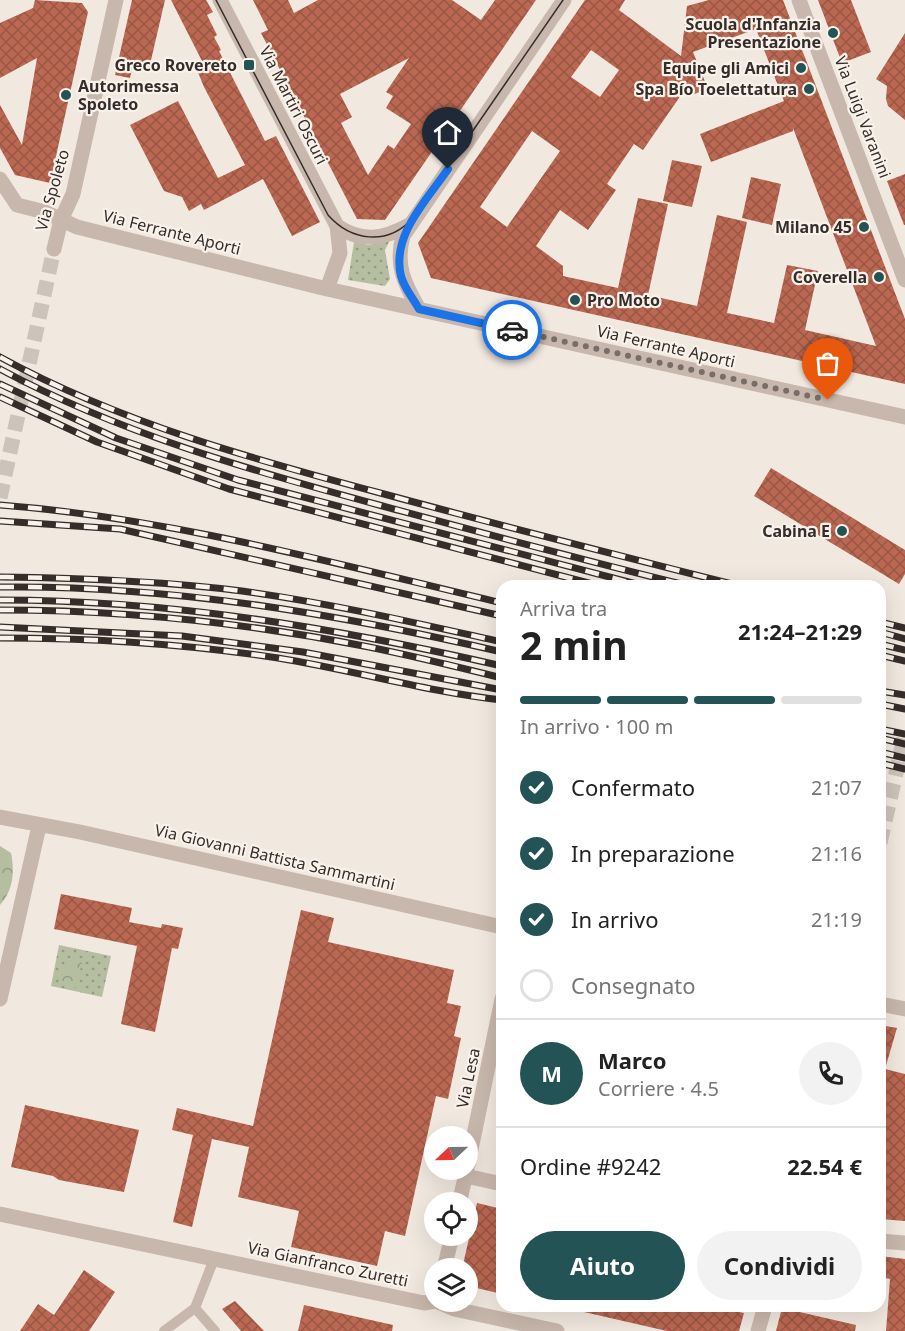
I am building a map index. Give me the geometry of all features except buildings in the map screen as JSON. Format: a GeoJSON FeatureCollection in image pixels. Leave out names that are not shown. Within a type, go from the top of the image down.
{"type":"FeatureCollection","features":[{"type":"Feature","properties":{"kind":"street","name":"Via Spoleto"},"geometry":{"type":"LineString","coordinates":[[54,249],[61,220],[73,194],[116,0]]}},
{"type":"Feature","properties":{"kind":"street","name":"Via Martiri Oscuri"},"geometry":{"type":"LineString","coordinates":[[220,0],[337,226]]}},
{"type":"Feature","properties":{"kind":"street"},"geometry":{"type":"LineString","coordinates":[[419,309],[403,282],[400,245],[410,225],[564,0]]}},
{"type":"Feature","properties":{"kind":"street","name":"Via Luigi Varanini"},"geometry":{"type":"LineString","coordinates":[[800,0],[905,280]]}},
{"type":"Feature","properties":{"kind":"street","name":"Via Ferrante Aporti"},"geometry":{"type":"LineString","coordinates":[[0,178],[17,205],[77,227],[327,289],[905,417]]}},
{"type":"Feature","properties":{"kind":"street"},"geometry":{"type":"LineString","coordinates":[[337,226],[357,237],[371,238],[386,237],[410,225]]}},
{"type":"Feature","properties":{"kind":"street"},"geometry":{"type":"LineString","coordinates":[[327,289],[340,253],[337,226]]}},
{"type":"Feature","properties":{"kind":"street","name":"Via Giovanni Battista Sammartini"},"geometry":{"type":"LineString","coordinates":[[0,817],[80,832],[496,926]]}},
{"type":"Feature","properties":{"kind":"street"},"geometry":{"type":"LineString","coordinates":[[0,999],[7,932],[39,826]]}},
{"type":"Feature","properties":{"kind":"street"},"geometry":{"type":"LineString","coordinates":[[886,1005],[905,1009]]}},
{"type":"Feature","properties":{"kind":"street","name":"Via Lesa"},"geometry":{"type":"LineString","coordinates":[[476,1126],[496,1028]]}},
{"type":"Feature","properties":{"kind":"street"},"geometry":{"type":"LineString","coordinates":[[478,1174],[496,1182]]}},
{"type":"Feature","properties":{"kind":"street","name":"Via Gianfranco Zuretti"},"geometry":{"type":"LineString","coordinates":[[0,1214],[424,1303]]}},
{"type":"Feature","properties":{"kind":"street"},"geometry":{"type":"LineString","coordinates":[[886,1241],[905,1244]]}},
{"type":"Feature","properties":{"kind":"street","name":"Via Gianfranco Zuretti"},"geometry":{"type":"LineString","coordinates":[[472,1312],[557,1331]]}},
{"type":"Feature","properties":{"kind":"street"},"geometry":{"type":"LineString","coordinates":[[758,1331],[763,1312]]}},
{"type":"Feature","properties":{"kind":"lane"},"geometry":{"type":"LineString","coordinates":[[164,1331],[195,1308],[213,1258]]}},
{"type":"Feature","properties":{"kind":"lane"},"geometry":{"type":"LineString","coordinates":[[195,1308],[215,1331]]}},
{"type":"Feature","properties":{"kind":"green space"},"geometry":{"type":"Polygon","coordinates":[[[390,240],[385,250],[390,279],[385,286],[348,280],[354,242],[369,245],[390,240]]]}},
{"type":"Feature","properties":{"kind":"green space"},"geometry":{"type":"Polygon","coordinates":[[[0,846],[11,853],[13,867],[8,894],[0,905],[0,846]]]}},
{"type":"Feature","properties":{"kind":"green space"},"geometry":{"type":"Polygon","coordinates":[[[59,945],[111,956],[102,997],[51,986],[59,945]]]}},
{"type":"Feature","properties":{"kind":"green space"},"geometry":{"type":"Polygon","coordinates":[[[66,958],[82,962],[76,988],[60,984],[66,958]]]}},
{"type":"Feature","properties":{"kind":"tunnel"},"geometry":{"type":"LineString","coordinates":[[0,498],[54,249]]}},
{"type":"Feature","properties":{"kind":"tunnel"},"geometry":{"type":"LineString","coordinates":[[886,817],[905,734]]}},
{"type":"Feature","properties":{"kind":"tram line"},"geometry":{"type":"LineString","coordinates":[[216,0],[328,215],[347,230],[369,237],[392,233],[412,219],[563,0]]}},
{"type":"Feature","properties":{"kind":"railway"},"geometry":{"type":"LineString","coordinates":[[0,357],[92,401],[236,453],[428,506],[716,580]]}},
{"type":"Feature","properties":{"kind":"railway"},"geometry":{"type":"LineString","coordinates":[[0,369],[91,412],[185,448],[330,492],[666,580]]}},
{"type":"Feature","properties":{"kind":"railway"},"geometry":{"type":"LineString","coordinates":[[0,384],[116,438],[238,480],[621,580]]}},
{"type":"Feature","properties":{"kind":"railway"},"geometry":{"type":"LineString","coordinates":[[0,397],[97,442],[229,489],[577,580]]}},
{"type":"Feature","properties":{"kind":"railway"},"geometry":{"type":"LineString","coordinates":[[0,505],[64,511],[190,531],[496,602]]}},
{"type":"Feature","properties":{"kind":"railway"},"geometry":{"type":"LineString","coordinates":[[0,521],[120,529],[496,615]]}},
{"type":"Feature","properties":{"kind":"railway"},"geometry":{"type":"LineString","coordinates":[[0,577],[121,581],[242,591],[340,607],[496,641]]}},
{"type":"Feature","properties":{"kind":"railway"},"geometry":{"type":"LineString","coordinates":[[0,587],[127,591],[253,604],[378,626],[496,651]]}},
{"type":"Feature","properties":{"kind":"railway"},"geometry":{"type":"LineString","coordinates":[[0,600],[127,605],[253,619],[315,628],[496,665]]}},
{"type":"Feature","properties":{"kind":"railway"},"geometry":{"type":"LineString","coordinates":[[0,610],[139,615],[278,631],[369,647],[496,677]]}},
{"type":"Feature","properties":{"kind":"railway"},"geometry":{"type":"LineString","coordinates":[[886,623],[905,628]]}},
{"type":"Feature","properties":{"kind":"railway"},"geometry":{"type":"LineString","coordinates":[[0,627],[182,636],[303,652],[496,689]]}},
{"type":"Feature","properties":{"kind":"railway"},"geometry":{"type":"LineString","coordinates":[[886,634],[905,639]]}},
{"type":"Feature","properties":{"kind":"railway"},"geometry":{"type":"LineString","coordinates":[[0,638],[139,643],[243,653],[306,663],[446,692],[496,699]]}},
{"type":"Feature","properties":{"kind":"railway"},"geometry":{"type":"LineString","coordinates":[[886,645],[905,650]]}},
{"type":"Feature","properties":{"kind":"railway"},"geometry":{"type":"LineString","coordinates":[[886,656],[905,661]]}},
{"type":"Feature","properties":{"kind":"railway"},"geometry":{"type":"LineString","coordinates":[[886,692],[905,695]]}},
{"type":"Feature","properties":{"kind":"railway"},"geometry":{"type":"LineString","coordinates":[[886,705],[905,709]]}},
{"type":"Feature","properties":{"kind":"railway"},"geometry":{"type":"LineString","coordinates":[[886,730],[905,734]]}},
{"type":"Feature","properties":{"kind":"railway"},"geometry":{"type":"LineString","coordinates":[[886,739],[905,744]]}},
{"type":"Feature","properties":{"kind":"railway"},"geometry":{"type":"LineString","coordinates":[[886,753],[905,758]]}},
{"type":"Feature","properties":{"kind":"railway"},"geometry":{"type":"LineString","coordinates":[[886,764],[905,769]]}},
{"type":"Feature","properties":{"kind":"way so far"},"geometry":{"type":"LineString","coordinates":[[512,330],[828,400]]}},
{"type":"Feature","properties":{"kind":"place","name":"Scuola d'Infanzia Presentazione"},"geometry":{"type":"Point","coordinates":[833,33]}},
{"type":"Feature","properties":{"kind":"place","name":"Greco Rovereto"},"geometry":{"type":"Point","coordinates":[249,65]}},
{"type":"Feature","properties":{"kind":"place","name":"Equipe gli Amici"},"geometry":{"type":"Point","coordinates":[801,68]}},
{"type":"Feature","properties":{"kind":"place","name":"Spa Bío Toelettatura"},"geometry":{"type":"Point","coordinates":[809,89]}},
{"type":"Feature","properties":{"kind":"place","name":"Autorimessa Spoleto"},"geometry":{"type":"Point","coordinates":[66,95]}},
{"type":"Feature","properties":{"kind":"place","name":"Milano 45"},"geometry":{"type":"Point","coordinates":[864,227]}},
{"type":"Feature","properties":{"kind":"place","name":"Coverella"},"geometry":{"type":"Point","coordinates":[879,277]}},
{"type":"Feature","properties":{"kind":"place","name":"Pro Moto"},"geometry":{"type":"Point","coordinates":[575,300]}},
{"type":"Feature","properties":{"kind":"place","name":"Cabina E"},"geometry":{"type":"Point","coordinates":[842,531]}},
{"type":"Feature","properties":{"kind":"route"},"geometry":{"type":"LineString","coordinates":[[448,169],[403,236],[399,260],[403,282],[419,309],[512,330]]}}]}
